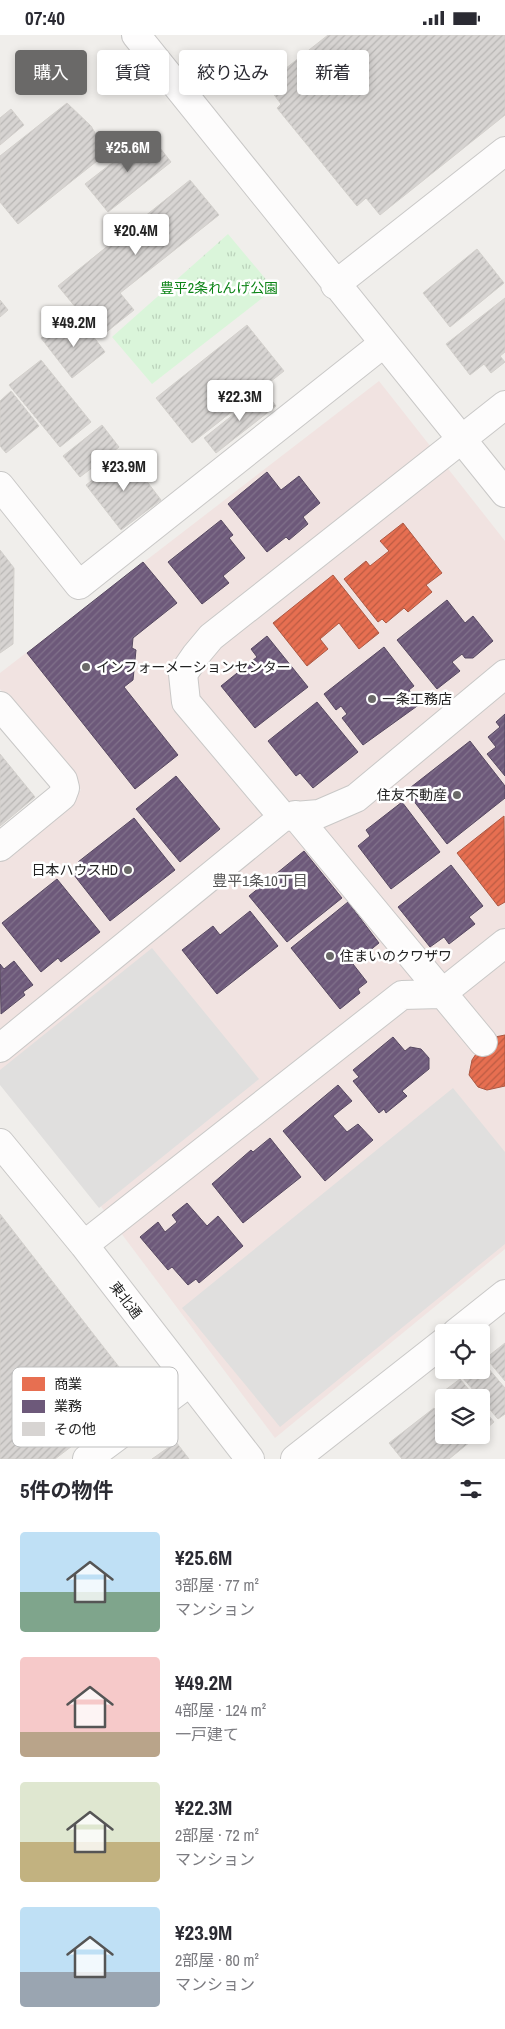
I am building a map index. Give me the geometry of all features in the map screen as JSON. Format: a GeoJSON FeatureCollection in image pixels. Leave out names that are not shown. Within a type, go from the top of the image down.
{"type":"FeatureCollection","features":[{"type":"Feature","properties":{"kind":"street"},"geometry":{"type":"LineString","coordinates":[[136,35],[505,493]]}},
{"type":"Feature","properties":{"kind":"street"},"geometry":{"type":"LineString","coordinates":[[336,285],[505,151]]}},
{"type":"Feature","properties":{"kind":"street"},"geometry":{"type":"LineString","coordinates":[[0,486],[79,585],[384,343]]}},
{"type":"Feature","properties":{"kind":"street"},"geometry":{"type":"LineString","coordinates":[[483,1042],[289,816],[186,702],[183,674],[211,637],[505,405]]}},
{"type":"Feature","properties":{"kind":"street"},"geometry":{"type":"LineString","coordinates":[[0,1048],[289,816],[319,814],[356,798],[505,674]]}},
{"type":"Feature","properties":{"kind":"street"},"geometry":{"type":"LineString","coordinates":[[0,705],[63,780],[65,788],[62,796],[0,847]]}},
{"type":"Feature","properties":{"kind":"street"},"geometry":{"type":"LineString","coordinates":[[84,1245],[402,995],[442,994],[505,943]]}},
{"type":"Feature","properties":{"kind":"street","name":"東北通"},"geometry":{"type":"LineString","coordinates":[[0,1143],[84,1245],[177,1367]]}},
{"type":"Feature","properties":{"kind":"street"},"geometry":{"type":"LineString","coordinates":[[467,1324],[505,1294]]}},
{"type":"Feature","properties":{"kind":"street"},"geometry":{"type":"LineString","coordinates":[[295,1459],[435,1349]]}},
{"type":"Feature","properties":{"kind":"street","name":"東北通"},"geometry":{"type":"LineString","coordinates":[[178,1369],[250,1459]]}},
{"type":"Feature","properties":{"kind":"street"},"geometry":{"type":"LineString","coordinates":[[178,1391],[189,1383]]}},
{"type":"Feature","properties":{"kind":"street"},"geometry":{"type":"LineString","coordinates":[[87,1459],[103,1447]]}},
{"type":"Feature","properties":{"kind":"shaded area"},"geometry":{"type":"Polygon","coordinates":[[[379,381],[505,541],[505,1249],[275,1438],[0,1072],[0,858],[81,790],[0,689],[0,673],[379,381]]]}},
{"type":"Feature","properties":{"kind":"shaded area"},"geometry":{"type":"Polygon","coordinates":[[[152,948],[259,1079],[99,1208],[0,1085],[0,1070],[152,948]]]}},
{"type":"Feature","properties":{"kind":"shaded area"},"geometry":{"type":"Polygon","coordinates":[[[453,1088],[505,1152],[505,1244],[280,1427],[182,1308],[453,1088]]]}},
{"type":"Feature","properties":{"kind":"green space","name":"豊平2条れんげ公園"},"geometry":{"type":"Polygon","coordinates":[[[228,234],[274,289],[152,384],[112,337],[228,234]]]}},
{"type":"Feature","properties":{"kind":"building: 商業"},"geometry":{"type":"Polygon","coordinates":[[[403,523],[442,573],[426,585],[432,592],[408,612],[404,608],[386,623],[382,619],[378,622],[344,579],[366,561],[370,566],[389,551],[380,541],[403,523]]]}},
{"type":"Feature","properties":{"kind":"building: 商業"},"geometry":{"type":"Polygon","coordinates":[[[333,575],[379,633],[359,649],[339,623],[320,639],[328,649],[307,666],[273,623],[333,575]]]}},
{"type":"Feature","properties":{"kind":"building: 商業"},"geometry":{"type":"Polygon","coordinates":[[[504,816],[505,902],[498,906],[457,853],[504,816]]]}},
{"type":"Feature","properties":{"kind":"building: 商業"},"geometry":{"type":"Polygon","coordinates":[[[505,1035],[505,1086],[487,1090],[478,1087],[469,1075],[472,1060],[478,1051],[495,1037],[505,1035]]]}},
{"type":"Feature","properties":{"kind":"building: 業務"},"geometry":{"type":"Polygon","coordinates":[[[267,472],[281,490],[299,476],[320,503],[303,517],[308,524],[289,540],[286,537],[267,552],[228,504],[267,472]]]}},
{"type":"Feature","properties":{"kind":"building: 業務"},"geometry":{"type":"Polygon","coordinates":[[[221,520],[233,535],[229,538],[245,558],[223,576],[229,583],[202,604],[168,562],[221,520]]]}},
{"type":"Feature","properties":{"kind":"building: 業務","name":"インフォーメーションセンター"},"geometry":{"type":"Polygon","coordinates":[[[143,562],[177,603],[133,638],[132,648],[136,650],[133,680],[124,687],[178,755],[135,789],[27,653],[143,562]]]}},
{"type":"Feature","properties":{"kind":"building: 業務"},"geometry":{"type":"Polygon","coordinates":[[[447,600],[465,623],[473,616],[493,641],[473,658],[465,658],[462,654],[452,662],[460,671],[437,689],[397,640],[447,600]]]}},
{"type":"Feature","properties":{"kind":"building: 業務"},"geometry":{"type":"Polygon","coordinates":[[[267,636],[308,687],[255,728],[221,686],[257,657],[251,649],[267,636]]]}},
{"type":"Feature","properties":{"kind":"building: 業務","name":"一条工務店"},"geometry":{"type":"Polygon","coordinates":[[[384,647],[414,686],[409,690],[420,704],[363,745],[342,718],[347,714],[341,706],[336,710],[324,694],[384,647]]]}},
{"type":"Feature","properties":{"kind":"building: 業務"},"geometry":{"type":"Polygon","coordinates":[[[317,702],[358,752],[313,788],[300,773],[296,776],[268,741],[317,702]]]}},
{"type":"Feature","properties":{"kind":"building: 業務"},"geometry":{"type":"Polygon","coordinates":[[[505,714],[505,776],[487,754],[496,747],[488,737],[500,727],[496,722],[505,714]]]}},
{"type":"Feature","properties":{"kind":"building: 業務","name":"住友不動産"},"geometry":{"type":"Polygon","coordinates":[[[470,741],[505,786],[505,798],[447,844],[406,791],[470,741]]]}},
{"type":"Feature","properties":{"kind":"building: 業務"},"geometry":{"type":"Polygon","coordinates":[[[176,776],[220,829],[180,862],[136,809],[176,776]]]}},
{"type":"Feature","properties":{"kind":"building: 業務"},"geometry":{"type":"Polygon","coordinates":[[[402,802],[440,852],[391,889],[358,846],[370,836],[366,830],[402,802]]]}},
{"type":"Feature","properties":{"kind":"building: 業務","name":"日本ハウスHD"},"geometry":{"type":"Polygon","coordinates":[[[134,818],[175,870],[110,921],[74,875],[83,869],[78,862],[134,818]]]}},
{"type":"Feature","properties":{"kind":"building: 業務"},"geometry":{"type":"Polygon","coordinates":[[[304,851],[342,898],[287,942],[249,896],[304,851]]]}},
{"type":"Feature","properties":{"kind":"building: 業務"},"geometry":{"type":"Polygon","coordinates":[[[451,865],[483,906],[469,917],[475,924],[449,944],[444,937],[430,947],[398,907],[451,865]]]}},
{"type":"Feature","properties":{"kind":"building: 業務"},"geometry":{"type":"Polygon","coordinates":[[[57,879],[100,932],[61,962],[58,958],[41,972],[2,923],[57,879]]]}},
{"type":"Feature","properties":{"kind":"building: 業務","name":"住まいのクワザワ"},"geometry":{"type":"Polygon","coordinates":[[[348,902],[379,943],[353,964],[367,982],[358,989],[360,993],[340,1009],[291,948],[348,902]]]}},
{"type":"Feature","properties":{"kind":"building: 業務"},"geometry":{"type":"Polygon","coordinates":[[[250,911],[278,946],[217,994],[182,950],[213,926],[220,935],[250,911]]]}},
{"type":"Feature","properties":{"kind":"building: 業務"},"geometry":{"type":"Polygon","coordinates":[[[14,961],[33,985],[23,992],[25,995],[1,1014],[0,964],[4,969],[14,961]]]}},
{"type":"Feature","properties":{"kind":"building: 業務"},"geometry":{"type":"Polygon","coordinates":[[[393,1037],[405,1051],[410,1047],[421,1049],[429,1058],[429,1069],[402,1091],[407,1096],[386,1113],[384,1109],[379,1113],[353,1081],[359,1077],[353,1070],[393,1037]]]}},
{"type":"Feature","properties":{"kind":"building: 業務"},"geometry":{"type":"Polygon","coordinates":[[[338,1085],[352,1101],[333,1116],[347,1132],[358,1124],[373,1140],[325,1181],[283,1131],[338,1085]]]}},
{"type":"Feature","properties":{"kind":"building: 業務"},"geometry":{"type":"Polygon","coordinates":[[[270,1138],[301,1177],[243,1223],[212,1184],[251,1150],[253,1152],[270,1138]]]}},
{"type":"Feature","properties":{"kind":"building: 業務"},"geometry":{"type":"Polygon","coordinates":[[[187,1203],[207,1226],[218,1216],[243,1246],[199,1283],[196,1279],[188,1285],[172,1267],[168,1270],[140,1237],[158,1222],[165,1232],[177,1222],[172,1215],[187,1203]]]}},
{"type":"Feature","properties":{"kind":"building: その他"},"geometry":{"type":"Polygon","coordinates":[[[328,35],[505,35],[505,115],[380,215],[366,198],[357,206],[277,108],[281,104],[274,95],[287,95],[287,67],[297,60],[297,95],[369,95],[369,50],[309,50],[328,35]]]}},
{"type":"Feature","properties":{"kind":"building: その他"},"geometry":{"type":"Polygon","coordinates":[[[67,103],[91,126],[107,153],[18,224],[0,202],[0,156],[67,103]]]}},
{"type":"Feature","properties":{"kind":"building: その他"},"geometry":{"type":"Polygon","coordinates":[[[11,109],[24,125],[0,145],[0,118],[11,109]]]}},
{"type":"Feature","properties":{"kind":"building: その他"},"geometry":{"type":"Polygon","coordinates":[[[149,134],[171,162],[108,212],[85,184],[149,134]]]}},
{"type":"Feature","properties":{"kind":"building: その他"},"geometry":{"type":"Polygon","coordinates":[[[190,180],[219,215],[120,293],[134,310],[104,334],[90,318],[87,321],[58,286],[190,180]]]}},
{"type":"Feature","properties":{"kind":"building: その他"},"geometry":{"type":"Polygon","coordinates":[[[477,249],[504,283],[450,327],[423,293],[477,249]]]}},
{"type":"Feature","properties":{"kind":"building: その他"},"geometry":{"type":"Polygon","coordinates":[[[505,298],[505,352],[500,356],[505,362],[491,373],[484,364],[470,375],[446,344],[505,298]]]}},
{"type":"Feature","properties":{"kind":"building: その他"},"geometry":{"type":"Polygon","coordinates":[[[0,300],[8,310],[0,317],[0,300]]]}},
{"type":"Feature","properties":{"kind":"building: その他"},"geometry":{"type":"Polygon","coordinates":[[[80,319],[105,352],[72,378],[41,338],[55,328],[60,335],[80,319]]]}},
{"type":"Feature","properties":{"kind":"building: その他"},"geometry":{"type":"Polygon","coordinates":[[[247,325],[284,371],[192,443],[156,398],[247,325]]]}},
{"type":"Feature","properties":{"kind":"building: その他"},"geometry":{"type":"Polygon","coordinates":[[[41,360],[91,422],[60,447],[9,385],[41,360]]]}},
{"type":"Feature","properties":{"kind":"building: その他"},"geometry":{"type":"Polygon","coordinates":[[[264,390],[276,406],[216,453],[204,438],[264,390]]]}},
{"type":"Feature","properties":{"kind":"building: その他"},"geometry":{"type":"Polygon","coordinates":[[[11,391],[39,426],[6,453],[0,446],[0,401],[11,391]]]}},
{"type":"Feature","properties":{"kind":"building: その他"},"geometry":{"type":"Polygon","coordinates":[[[102,425],[119,447],[80,477],[63,456],[102,425]]]}},
{"type":"Feature","properties":{"kind":"building: その他"},"geometry":{"type":"Polygon","coordinates":[[[126,454],[161,500],[121,530],[86,485],[126,454]]]}},
{"type":"Feature","properties":{"kind":"building: その他"},"geometry":{"type":"Polygon","coordinates":[[[0,550],[14,568],[13,644],[0,653],[0,550]]]}},
{"type":"Feature","properties":{"kind":"building: その他"},"geometry":{"type":"Polygon","coordinates":[[[0,754],[35,797],[0,826],[0,754]]]}},
{"type":"Feature","properties":{"kind":"building: その他"},"geometry":{"type":"Polygon","coordinates":[[[0,1214],[119,1367],[12,1367],[12,1447],[71,1447],[55,1459],[0,1459],[0,1214]]]}},
{"type":"Feature","properties":{"kind":"building: その他"},"geometry":{"type":"Polygon","coordinates":[[[505,1343],[505,1381],[490,1363],[490,1355],[505,1343]]]}},
{"type":"Feature","properties":{"kind":"building: その他"},"geometry":{"type":"Polygon","coordinates":[[[490,1370],[505,1388],[505,1414],[498,1419],[490,1410],[490,1389],[472,1389],[464,1379],[490,1379],[490,1370]]]}},
{"type":"Feature","properties":{"kind":"building: その他"},"geometry":{"type":"Polygon","coordinates":[[[460,1379],[468,1389],[447,1389],[460,1379]]]}},
{"type":"Feature","properties":{"kind":"building: その他"},"geometry":{"type":"Polygon","coordinates":[[[434,1408],[435,1444],[468,1444],[449,1459],[402,1459],[389,1443],[434,1408]]]}},
{"type":"Feature","properties":{"kind":"building: その他"},"geometry":{"type":"Polygon","coordinates":[[[490,1417],[494,1422],[490,1425],[490,1417]]]}},
{"type":"Feature","properties":{"kind":"building: その他"},"geometry":{"type":"Polygon","coordinates":[[[178,1445],[189,1459],[152,1459],[169,1447],[178,1447],[178,1445]]]}},
{"type":"Feature","properties":{"kind":"place","name":"インフォーメーションセンター"},"geometry":{"type":"Point","coordinates":[86,667]}},
{"type":"Feature","properties":{"kind":"place","name":"一条工務店"},"geometry":{"type":"Point","coordinates":[372,699]}},
{"type":"Feature","properties":{"kind":"place","name":"住友不動産"},"geometry":{"type":"Point","coordinates":[457,795]}},
{"type":"Feature","properties":{"kind":"place","name":"日本ハウスHD"},"geometry":{"type":"Point","coordinates":[128,870]}},
{"type":"Feature","properties":{"kind":"place","name":"住まいのクワザワ"},"geometry":{"type":"Point","coordinates":[330,956]}},
{"type":"Feature","properties":{"kind":"district","name":"豊平1条10丁目"},"geometry":{"type":"Point","coordinates":[260,881]}}]}
